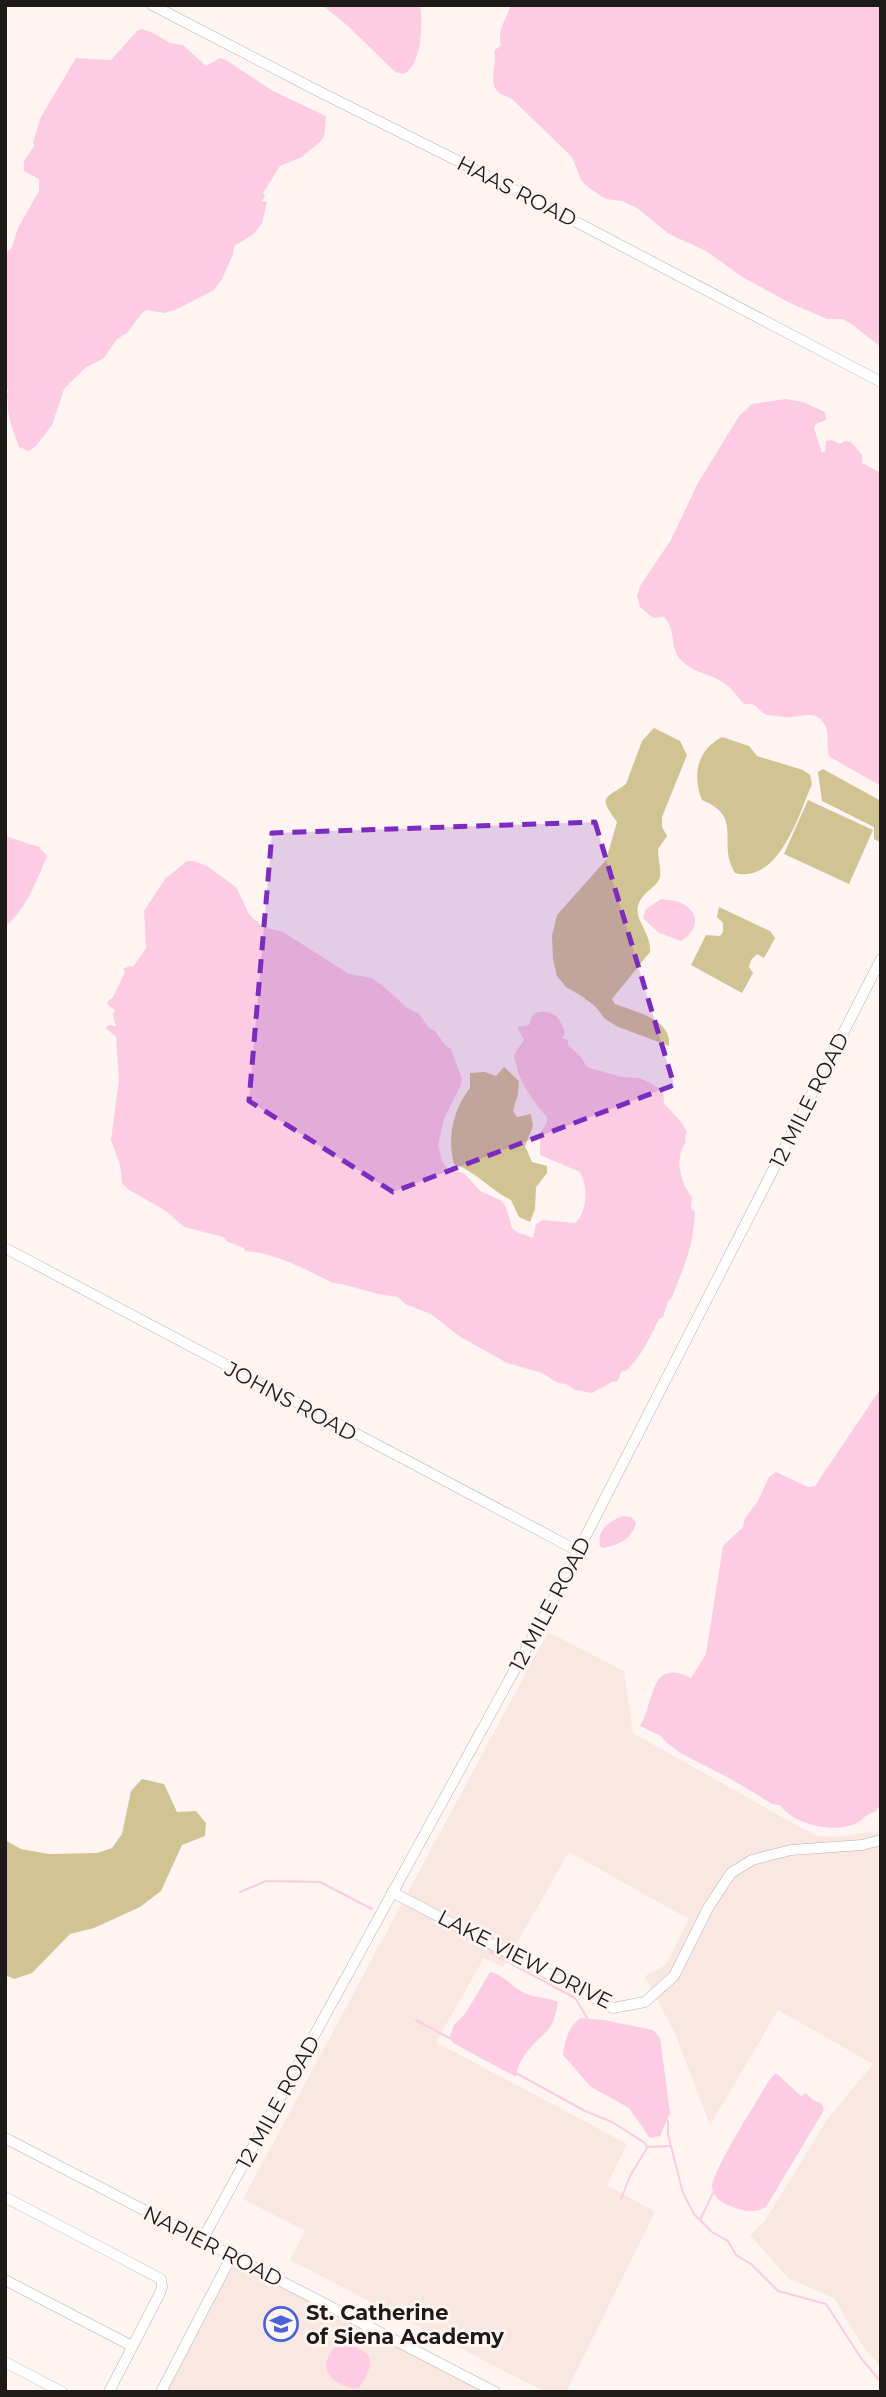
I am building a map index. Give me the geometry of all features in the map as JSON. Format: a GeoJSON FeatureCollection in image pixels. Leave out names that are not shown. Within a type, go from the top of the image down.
{"type":"FeatureCollection","features":[{"type":"Feature","properties":{"kind":"street","name":"HAAS ROAD"},"geometry":{"type":"LineString","coordinates":[[152,5],[505,184],[881,382]]}},
{"type":"Feature","properties":{"kind":"street","name":"12 MILE ROAD"},"geometry":{"type":"LineString","coordinates":[[202,2240],[578,1551],[881,959]]}},
{"type":"Feature","properties":{"kind":"street","name":"JOHNS ROAD"},"geometry":{"type":"LineString","coordinates":[[5,1248],[578,1551]]}},
{"type":"Feature","properties":{"kind":"street","name":"LAKE VIEW DRIVE"},"geometry":{"type":"LineString","coordinates":[[392,1892],[612,2008],[645,2002],[674,1976],[708,1908],[731,1873],[752,1860],[791,1850],[862,1845],[881,1840]]}},
{"type":"Feature","properties":{"kind":"street","name":"NAPIER ROAD"},"geometry":{"type":"LineString","coordinates":[[5,2138],[495,2392]]}},
{"type":"Feature","properties":{"kind":"street"},"geometry":{"type":"LineString","coordinates":[[5,2197],[154,2275],[162,2283],[160,2292],[109,2392]]}},
{"type":"Feature","properties":{"kind":"street"},"geometry":{"type":"LineString","coordinates":[[161,2392],[232,2255]]}},
{"type":"Feature","properties":{"kind":"street"},"geometry":{"type":"LineString","coordinates":[[5,2280],[132,2346]]}},
{"type":"Feature","properties":{"kind":"street"},"geometry":{"type":"LineString","coordinates":[[5,2362],[62,2392]]}},
{"type":"Feature","properties":{"kind":"highlighted area"},"geometry":{"type":"Polygon","coordinates":[[[595,822],[674,1085],[393,1192],[249,1101],[272,833],[595,822]]]}},
{"type":"Feature","properties":{"kind":"shaded area"},"geometry":{"type":"Polygon","coordinates":[[[322,5],[420,5],[420,44],[414,63],[403,74],[395,72],[347,25],[322,5]]]}},
{"type":"Feature","properties":{"kind":"shaded area"},"geometry":{"type":"Polygon","coordinates":[[[511,5],[881,5],[881,347],[850,323],[842,319],[827,319],[790,303],[744,278],[706,251],[669,234],[637,208],[622,201],[606,199],[589,188],[581,180],[572,157],[512,99],[498,92],[494,86],[494,51],[501,45],[501,30],[511,5]]]}},
{"type":"Feature","properties":{"kind":"shaded area"},"geometry":{"type":"Polygon","coordinates":[[[142,29],[170,43],[183,45],[206,66],[220,58],[226,60],[273,91],[326,116],[324,136],[302,157],[280,166],[263,193],[265,195],[262,201],[267,202],[262,223],[254,234],[234,246],[222,279],[214,290],[175,310],[164,313],[147,310],[142,313],[127,333],[117,339],[104,358],[85,368],[64,389],[52,425],[29,451],[19,447],[9,418],[6,398],[8,391],[5,384],[5,254],[12,247],[18,228],[39,191],[39,179],[24,171],[24,161],[34,146],[41,117],[76,58],[111,60],[137,31],[142,29]]]}},
{"type":"Feature","properties":{"kind":"shaded area"},"geometry":{"type":"Polygon","coordinates":[[[786,399],[803,402],[825,412],[826,420],[816,424],[814,428],[822,453],[825,451],[826,441],[840,444],[851,442],[862,455],[862,463],[881,473],[881,786],[830,757],[825,725],[816,716],[784,717],[764,714],[756,706],[744,704],[721,681],[686,665],[675,651],[671,628],[664,617],[653,618],[640,607],[637,596],[640,586],[671,540],[698,483],[739,416],[752,404],[786,399]]]}},
{"type":"Feature","properties":{"kind":"shaded area"},"geometry":{"type":"Polygon","coordinates":[[[654,728],[680,741],[687,755],[662,817],[662,827],[667,836],[658,849],[659,880],[640,901],[637,911],[650,945],[650,952],[612,999],[615,1004],[659,1023],[665,1029],[669,1046],[616,1026],[604,1018],[596,1007],[566,987],[557,976],[553,959],[552,936],[557,915],[606,860],[617,822],[607,807],[606,799],[626,784],[642,741],[654,728]]]}},
{"type":"Feature","properties":{"kind":"shaded area"},"geometry":{"type":"Polygon","coordinates":[[[722,737],[749,746],[757,756],[803,770],[810,775],[812,784],[785,844],[764,868],[750,874],[735,873],[730,862],[728,832],[723,815],[702,800],[699,791],[697,773],[702,756],[722,737]]]}},
{"type":"Feature","properties":{"kind":"shaded area"},"geometry":{"type":"Polygon","coordinates":[[[823,769],[881,801],[881,843],[874,839],[874,827],[822,801],[818,772],[823,769]]]}},
{"type":"Feature","properties":{"kind":"shaded area"},"geometry":{"type":"Polygon","coordinates":[[[808,800],[873,830],[849,884],[784,854],[808,800]]]}},
{"type":"Feature","properties":{"kind":"shaded area"},"geometry":{"type":"Polygon","coordinates":[[[5,836],[39,847],[47,856],[25,903],[5,926],[5,836]]]}},
{"type":"Feature","properties":{"kind":"shaded area"},"geometry":{"type":"Polygon","coordinates":[[[187,861],[207,866],[236,887],[249,914],[262,927],[283,932],[349,974],[372,978],[406,1007],[419,1014],[429,1028],[435,1031],[451,1049],[462,1079],[444,1119],[438,1145],[442,1161],[448,1170],[464,1173],[480,1191],[502,1201],[512,1228],[517,1232],[533,1238],[536,1224],[543,1220],[575,1223],[582,1212],[585,1199],[580,1172],[540,1155],[540,1134],[547,1117],[518,1073],[515,1053],[524,1040],[517,1027],[529,1025],[533,1014],[550,1013],[561,1022],[565,1033],[562,1038],[568,1040],[568,1045],[587,1067],[621,1077],[640,1078],[663,1090],[664,1103],[687,1132],[679,1162],[684,1184],[692,1197],[691,1208],[695,1212],[692,1236],[684,1267],[663,1317],[659,1319],[637,1359],[626,1371],[622,1371],[617,1382],[614,1381],[592,1393],[575,1390],[542,1373],[507,1363],[459,1336],[431,1314],[405,1304],[398,1297],[333,1283],[279,1258],[245,1251],[223,1237],[184,1227],[166,1211],[129,1190],[122,1183],[120,1165],[111,1140],[119,1080],[116,1037],[106,1028],[108,1025],[116,1026],[113,1015],[115,1010],[107,1002],[113,997],[125,972],[123,969],[133,967],[146,948],[144,911],[165,879],[187,861]]]}},
{"type":"Feature","properties":{"kind":"shaded area"},"geometry":{"type":"Polygon","coordinates":[[[661,899],[679,902],[694,915],[692,931],[681,941],[659,933],[643,918],[646,909],[661,899]]]}},
{"type":"Feature","properties":{"kind":"shaded area"},"geometry":{"type":"Polygon","coordinates":[[[719,907],[770,931],[775,938],[764,958],[757,954],[751,960],[749,967],[753,973],[742,993],[691,965],[706,935],[720,936],[723,932],[723,923],[717,917],[719,907]]]}},
{"type":"Feature","properties":{"kind":"shaded area"},"geometry":{"type":"Polygon","coordinates":[[[504,1067],[519,1081],[513,1111],[517,1117],[531,1114],[533,1126],[525,1146],[532,1162],[547,1166],[547,1173],[536,1187],[535,1209],[530,1222],[519,1217],[511,1200],[454,1164],[452,1154],[453,1124],[459,1105],[470,1088],[470,1073],[485,1072],[496,1076],[504,1067]]]}},
{"type":"Feature","properties":{"kind":"shaded area"},"geometry":{"type":"Polygon","coordinates":[[[881,1388],[881,1804],[875,1812],[857,1823],[838,1828],[816,1826],[795,1818],[780,1805],[772,1804],[682,1754],[661,1736],[640,1726],[660,1678],[667,1673],[677,1673],[691,1678],[706,1654],[723,1546],[743,1527],[745,1518],[758,1501],[769,1477],[776,1472],[808,1487],[815,1486],[881,1388]]]}},
{"type":"Feature","properties":{"kind":"shaded area"},"geometry":{"type":"Polygon","coordinates":[[[623,1516],[631,1517],[636,1522],[632,1533],[619,1543],[603,1548],[600,1546],[600,1535],[605,1526],[623,1516]]]}},
{"type":"Feature","properties":{"kind":"shaded area"},"geometry":{"type":"Polygon","coordinates":[[[548,1632],[624,1671],[633,1733],[814,1835],[833,1837],[881,1831],[881,2367],[861,2344],[834,2298],[788,2278],[750,2235],[765,2221],[826,2121],[873,2064],[778,2010],[710,2125],[675,2034],[645,1976],[666,1965],[689,1919],[569,1852],[503,1967],[484,1958],[436,2042],[627,2144],[607,2185],[655,2212],[566,2392],[545,2392],[290,2260],[305,2231],[243,2199],[548,1632]]]}},
{"type":"Feature","properties":{"kind":"shaded area"},"geometry":{"type":"Polygon","coordinates":[[[142,1779],[164,1784],[177,1812],[196,1811],[206,1823],[205,1836],[182,1845],[161,1891],[140,1907],[94,1928],[70,1934],[32,1973],[14,1979],[5,1975],[5,1840],[21,1849],[49,1854],[97,1853],[112,1848],[122,1834],[131,1791],[142,1779]]]}},
{"type":"Feature","properties":{"kind":"shaded area"},"geometry":{"type":"Polygon","coordinates":[[[490,1972],[524,1993],[558,2002],[551,2026],[523,2058],[516,2077],[453,2043],[450,2036],[454,2025],[465,2014],[490,1972]]]}},
{"type":"Feature","properties":{"kind":"shaded area"},"geometry":{"type":"Polygon","coordinates":[[[580,2018],[653,2030],[660,2038],[670,2113],[660,2136],[650,2138],[629,2108],[591,2087],[563,2055],[568,2035],[580,2018]]]}},
{"type":"Feature","properties":{"kind":"shaded area"},"geometry":{"type":"Polygon","coordinates":[[[776,2073],[801,2096],[806,2093],[822,2104],[824,2110],[766,2207],[753,2211],[724,2204],[716,2197],[712,2188],[719,2167],[776,2073]]]}},
{"type":"Feature","properties":{"kind":"shaded area","name":"St. Catherine of Siena Academy"},"geometry":{"type":"Polygon","coordinates":[[[233,2256],[493,2392],[163,2392],[233,2256]]]}},
{"type":"Feature","properties":{"kind":"shaded area"},"geometry":{"type":"Polygon","coordinates":[[[342,2341],[360,2349],[369,2358],[369,2370],[359,2388],[349,2388],[335,2381],[327,2370],[331,2352],[342,2341]]]}},
{"type":"Feature","properties":{"kind":"waterway"},"geometry":{"type":"LineString","coordinates":[[240,1892],[266,1881],[320,1882],[372,1909]]}},
{"type":"Feature","properties":{"kind":"waterway"},"geometry":{"type":"LineString","coordinates":[[490,1952],[575,1998],[589,2021]]}},
{"type":"Feature","properties":{"kind":"waterway"},"geometry":{"type":"LineString","coordinates":[[416,2020],[453,2040]]}},
{"type":"Feature","properties":{"kind":"waterway"},"geometry":{"type":"LineString","coordinates":[[514,2072],[585,2111],[612,2122],[647,2147],[670,2146]]}},
{"type":"Feature","properties":{"kind":"waterway"},"geometry":{"type":"LineString","coordinates":[[668,2121],[668,2135],[683,2193],[694,2214],[712,2232],[728,2241],[736,2255],[751,2264],[778,2291],[826,2304],[861,2358],[881,2382]]}},
{"type":"Feature","properties":{"kind":"waterway"},"geometry":{"type":"LineString","coordinates":[[621,2199],[630,2176],[647,2148]]}},
{"type":"Feature","properties":{"kind":"waterway"},"geometry":{"type":"LineString","coordinates":[[700,2220],[713,2193]]}},
{"type":"Feature","properties":{"kind":"place","name":"St. Catherine of Siena Academy"},"geometry":{"type":"Point","coordinates":[281,2324]}}]}
